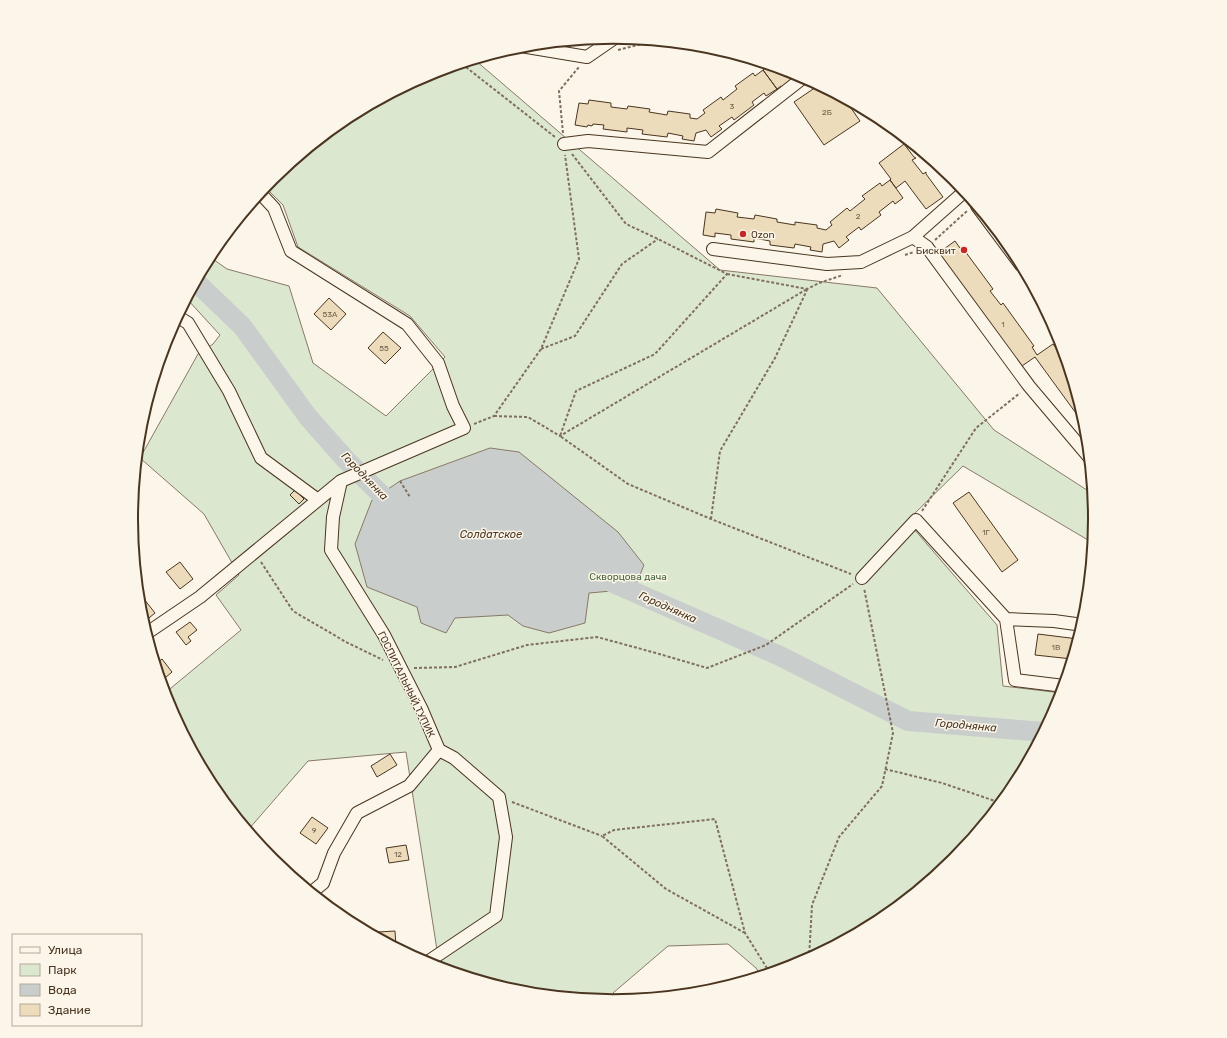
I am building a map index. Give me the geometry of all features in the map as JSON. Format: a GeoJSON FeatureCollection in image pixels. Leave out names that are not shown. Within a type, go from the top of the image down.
{"type":"FeatureCollection","features":[{"type":"Feature","properties":{"kind":"street"},"geometry":{"type":"LineString","coordinates":[[542,50],[587,58],[606,44]]}},
{"type":"Feature","properties":{"kind":"street"},"geometry":{"type":"LineString","coordinates":[[564,144],[588,141],[708,152],[798,81]]}},
{"type":"Feature","properties":{"kind":"street"},"geometry":{"type":"LineString","coordinates":[[712,249],[827,264],[861,262],[913,237],[960,195]]}},
{"type":"Feature","properties":{"kind":"street"},"geometry":{"type":"LineString","coordinates":[[152,630],[200,597],[341,481],[464,428],[453,406],[438,363],[407,324],[291,251],[274,208],[264,197]]}},
{"type":"Feature","properties":{"kind":"street"},"geometry":{"type":"LineString","coordinates":[[913,237],[927,247],[1029,386],[1083,449]]}},
{"type":"Feature","properties":{"kind":"street"},"geometry":{"type":"LineString","coordinates":[[182,320],[188,323],[229,391],[261,458],[318,500]]}},
{"type":"Feature","properties":{"kind":"street","name":"ГОСПИТАЛЬНЫЙ ТУПИК"},"geometry":{"type":"LineString","coordinates":[[341,481],[334,517],[331,550],[384,635],[422,710],[439,750]]}},
{"type":"Feature","properties":{"kind":"street"},"geometry":{"type":"LineString","coordinates":[[862,578],[916,520],[1006,619],[1015,680],[1058,685]]}},
{"type":"Feature","properties":{"kind":"street"},"geometry":{"type":"LineString","coordinates":[[1006,619],[1054,621],[1076,624]]}},
{"type":"Feature","properties":{"kind":"street"},"geometry":{"type":"LineString","coordinates":[[316,889],[323,883],[334,853],[357,813],[409,786],[439,750],[454,758],[499,797],[506,837],[496,916],[433,958]]}},
{"type":"Feature","properties":{"kind":"path"},"geometry":{"type":"LineString","coordinates":[[617,50],[638,45]]}},
{"type":"Feature","properties":{"kind":"path"},"geometry":{"type":"LineString","coordinates":[[494,416],[541,349],[579,259],[564,144],[559,91],[587,58]]}},
{"type":"Feature","properties":{"kind":"path"},"geometry":{"type":"LineString","coordinates":[[466,67],[564,144],[626,224],[727,274],[656,354],[576,391],[560,436]]}},
{"type":"Feature","properties":{"kind":"path"},"geometry":{"type":"LineString","coordinates":[[541,349],[575,336],[622,264],[658,239]]}},
{"type":"Feature","properties":{"kind":"path"},"geometry":{"type":"LineString","coordinates":[[560,436],[807,289],[775,358],[720,451],[711,519]]}},
{"type":"Feature","properties":{"kind":"path"},"geometry":{"type":"LineString","coordinates":[[916,520],[976,428],[1029,386]]}},
{"type":"Feature","properties":{"kind":"path"},"geometry":{"type":"LineString","coordinates":[[464,428],[494,416],[528,417],[560,436],[628,484],[711,519],[862,578]]}},
{"type":"Feature","properties":{"kind":"path"},"geometry":{"type":"LineString","coordinates":[[400,481],[410,497]]}},
{"type":"Feature","properties":{"kind":"path"},"geometry":{"type":"LineString","coordinates":[[254,552],[293,610],[346,642],[401,668],[455,667],[527,645],[597,637],[708,668],[766,645],[862,578]]}},
{"type":"Feature","properties":{"kind":"path"},"geometry":{"type":"LineString","coordinates":[[809,952],[812,905],[839,837],[882,786],[893,733],[862,578]]}},
{"type":"Feature","properties":{"kind":"path"},"geometry":{"type":"LineString","coordinates":[[885,769],[942,784],[995,801]]}},
{"type":"Feature","properties":{"kind":"path"},"geometry":{"type":"LineString","coordinates":[[499,797],[602,836],[666,889],[745,933]]}},
{"type":"Feature","properties":{"kind":"path"},"geometry":{"type":"LineString","coordinates":[[602,836],[614,830],[715,819],[745,933],[767,969]]}},
{"type":"Feature","properties":{"kind":"green space","name":"Скворцова дача"},"geometry":{"type":"Polygon","coordinates":[[[479,64],[720,270],[877,288],[994,430],[1087,490],[1087,540],[963,466],[907,521],[997,625],[1003,686],[1055,692],[1040,729],[1025,757],[990,808],[971,832],[927,876],[903,896],[877,914],[824,945],[795,958],[758,971],[728,944],[668,946],[613,994],[582,993],[521,985],[461,969],[426,955],[437,950],[406,752],[308,761],[251,826],[219,783],[202,756],[187,729],[170,689],[241,630],[216,595],[239,575],[204,514],[143,460],[144,451],[198,354],[213,344],[220,335],[190,303],[215,261],[227,269],[289,286],[313,363],[386,416],[445,357],[410,316],[298,247],[283,205],[270,192],[300,162],[324,142],[350,124],[403,93],[432,80],[479,64]]]}},
{"type":"Feature","properties":{"kind":"water","name":"Солдатское"},"geometry":{"type":"Polygon","coordinates":[[[490,448],[519,452],[618,532],[644,565],[634,589],[589,593],[585,623],[549,633],[523,626],[508,615],[455,618],[446,633],[421,623],[417,607],[367,587],[355,544],[372,500],[400,481],[490,448]]]}},
{"type":"Feature","properties":{"kind":"building"},"geometry":{"type":"Polygon","coordinates":[[[765,69],[790,78],[793,82],[784,91],[781,86],[777,89],[763,70],[765,69]]]}},
{"type":"Feature","properties":{"kind":"building"},"geometry":{"type":"Polygon","coordinates":[[[763,70],[777,89],[766,96],[764,93],[752,102],[754,105],[734,120],[732,117],[719,126],[722,129],[711,137],[706,130],[696,133],[694,141],[682,139],[683,136],[668,133],[667,137],[642,134],[643,130],[627,128],[627,132],[603,129],[604,125],[593,124],[592,126],[588,125],[587,127],[575,125],[579,103],[588,104],[589,100],[611,103],[611,107],[627,109],[628,106],[650,109],[649,112],[667,115],[668,111],[690,114],[690,118],[697,119],[705,113],[703,110],[721,97],[723,100],[737,89],[735,86],[753,73],[755,76],[763,70]]]}},
{"type":"Feature","properties":{"kind":"building"},"geometry":{"type":"Polygon","coordinates":[[[814,88],[851,108],[860,121],[824,145],[794,102],[814,88]]]}},
{"type":"Feature","properties":{"kind":"building"},"geometry":{"type":"Polygon","coordinates":[[[904,144],[916,158],[912,160],[923,174],[926,172],[943,197],[926,209],[905,181],[896,188],[879,163],[904,144]]]}},
{"type":"Feature","properties":{"kind":"building"},"geometry":{"type":"Polygon","coordinates":[[[890,180],[903,198],[895,204],[893,201],[879,212],[881,215],[861,230],[859,227],[846,237],[849,240],[839,248],[834,241],[823,244],[822,252],[810,250],[811,247],[795,244],[794,248],[770,245],[770,241],[754,238],[754,242],[731,239],[731,235],[715,233],[715,237],[703,235],[706,212],[715,213],[716,209],[738,213],[737,217],[754,219],[755,215],[777,219],[777,222],[795,225],[795,222],[817,225],[817,228],[826,230],[832,225],[830,222],[847,208],[850,211],[865,199],[862,196],[880,183],[882,186],[890,180]]]}},
{"type":"Feature","properties":{"kind":"building"},"geometry":{"type":"Polygon","coordinates":[[[955,241],[960,248],[962,247],[993,289],[990,291],[1001,305],[1003,303],[1034,346],[1032,347],[1037,355],[1053,344],[1063,366],[1076,413],[1035,357],[1019,368],[937,254],[955,241]]]}},
{"type":"Feature","properties":{"kind":"building"},"geometry":{"type":"Polygon","coordinates":[[[329,298],[346,314],[331,330],[314,314],[329,298]]]}},
{"type":"Feature","properties":{"kind":"building"},"geometry":{"type":"Polygon","coordinates":[[[383,332],[401,348],[385,364],[368,348],[383,332]]]}},
{"type":"Feature","properties":{"kind":"building"},"geometry":{"type":"Polygon","coordinates":[[[295,490],[304,499],[299,504],[290,495],[295,490]]]}},
{"type":"Feature","properties":{"kind":"building"},"geometry":{"type":"Polygon","coordinates":[[[969,492],[1018,560],[1002,572],[953,503],[969,492]]]}},
{"type":"Feature","properties":{"kind":"building"},"geometry":{"type":"Polygon","coordinates":[[[180,562],[193,579],[180,589],[166,572],[180,562]]]}},
{"type":"Feature","properties":{"kind":"building"},"geometry":{"type":"Polygon","coordinates":[[[146,602],[155,613],[149,618],[146,602]]]}},
{"type":"Feature","properties":{"kind":"building"},"geometry":{"type":"Polygon","coordinates":[[[190,622],[197,630],[188,637],[191,641],[186,645],[176,632],[190,622]]]}},
{"type":"Feature","properties":{"kind":"building"},"geometry":{"type":"Polygon","coordinates":[[[1038,634],[1073,638],[1067,658],[1035,655],[1038,634]]]}},
{"type":"Feature","properties":{"kind":"building"},"geometry":{"type":"Polygon","coordinates":[[[162,659],[172,672],[166,677],[164,672],[160,660],[162,659]]]}},
{"type":"Feature","properties":{"kind":"building"},"geometry":{"type":"Polygon","coordinates":[[[390,754],[397,765],[377,777],[371,766],[390,754]]]}},
{"type":"Feature","properties":{"kind":"building"},"geometry":{"type":"Polygon","coordinates":[[[312,817],[328,828],[316,844],[300,833],[312,817]]]}},
{"type":"Feature","properties":{"kind":"building"},"geometry":{"type":"Polygon","coordinates":[[[406,845],[409,860],[389,863],[386,848],[406,845]]]}},
{"type":"Feature","properties":{"kind":"building"},"geometry":{"type":"Polygon","coordinates":[[[395,931],[396,941],[379,932],[395,931]]]}},
{"type":"Feature","properties":{"kind":"waterway","name":"Городнянка"},"geometry":{"type":"LineString","coordinates":[[200,285],[242,326],[308,417],[347,461],[397,510],[400,511]]}},
{"type":"Feature","properties":{"kind":"waterway","name":"Городнянка"},"geometry":{"type":"LineString","coordinates":[[602,578],[780,656],[908,721],[1039,732]]}},
{"type":"Feature","properties":{"kind":"place","name":"Ozon"},"geometry":{"type":"Point","coordinates":[743,234]}},
{"type":"Feature","properties":{"kind":"place","name":"Бисквит"},"geometry":{"type":"Point","coordinates":[964,250]}}]}
